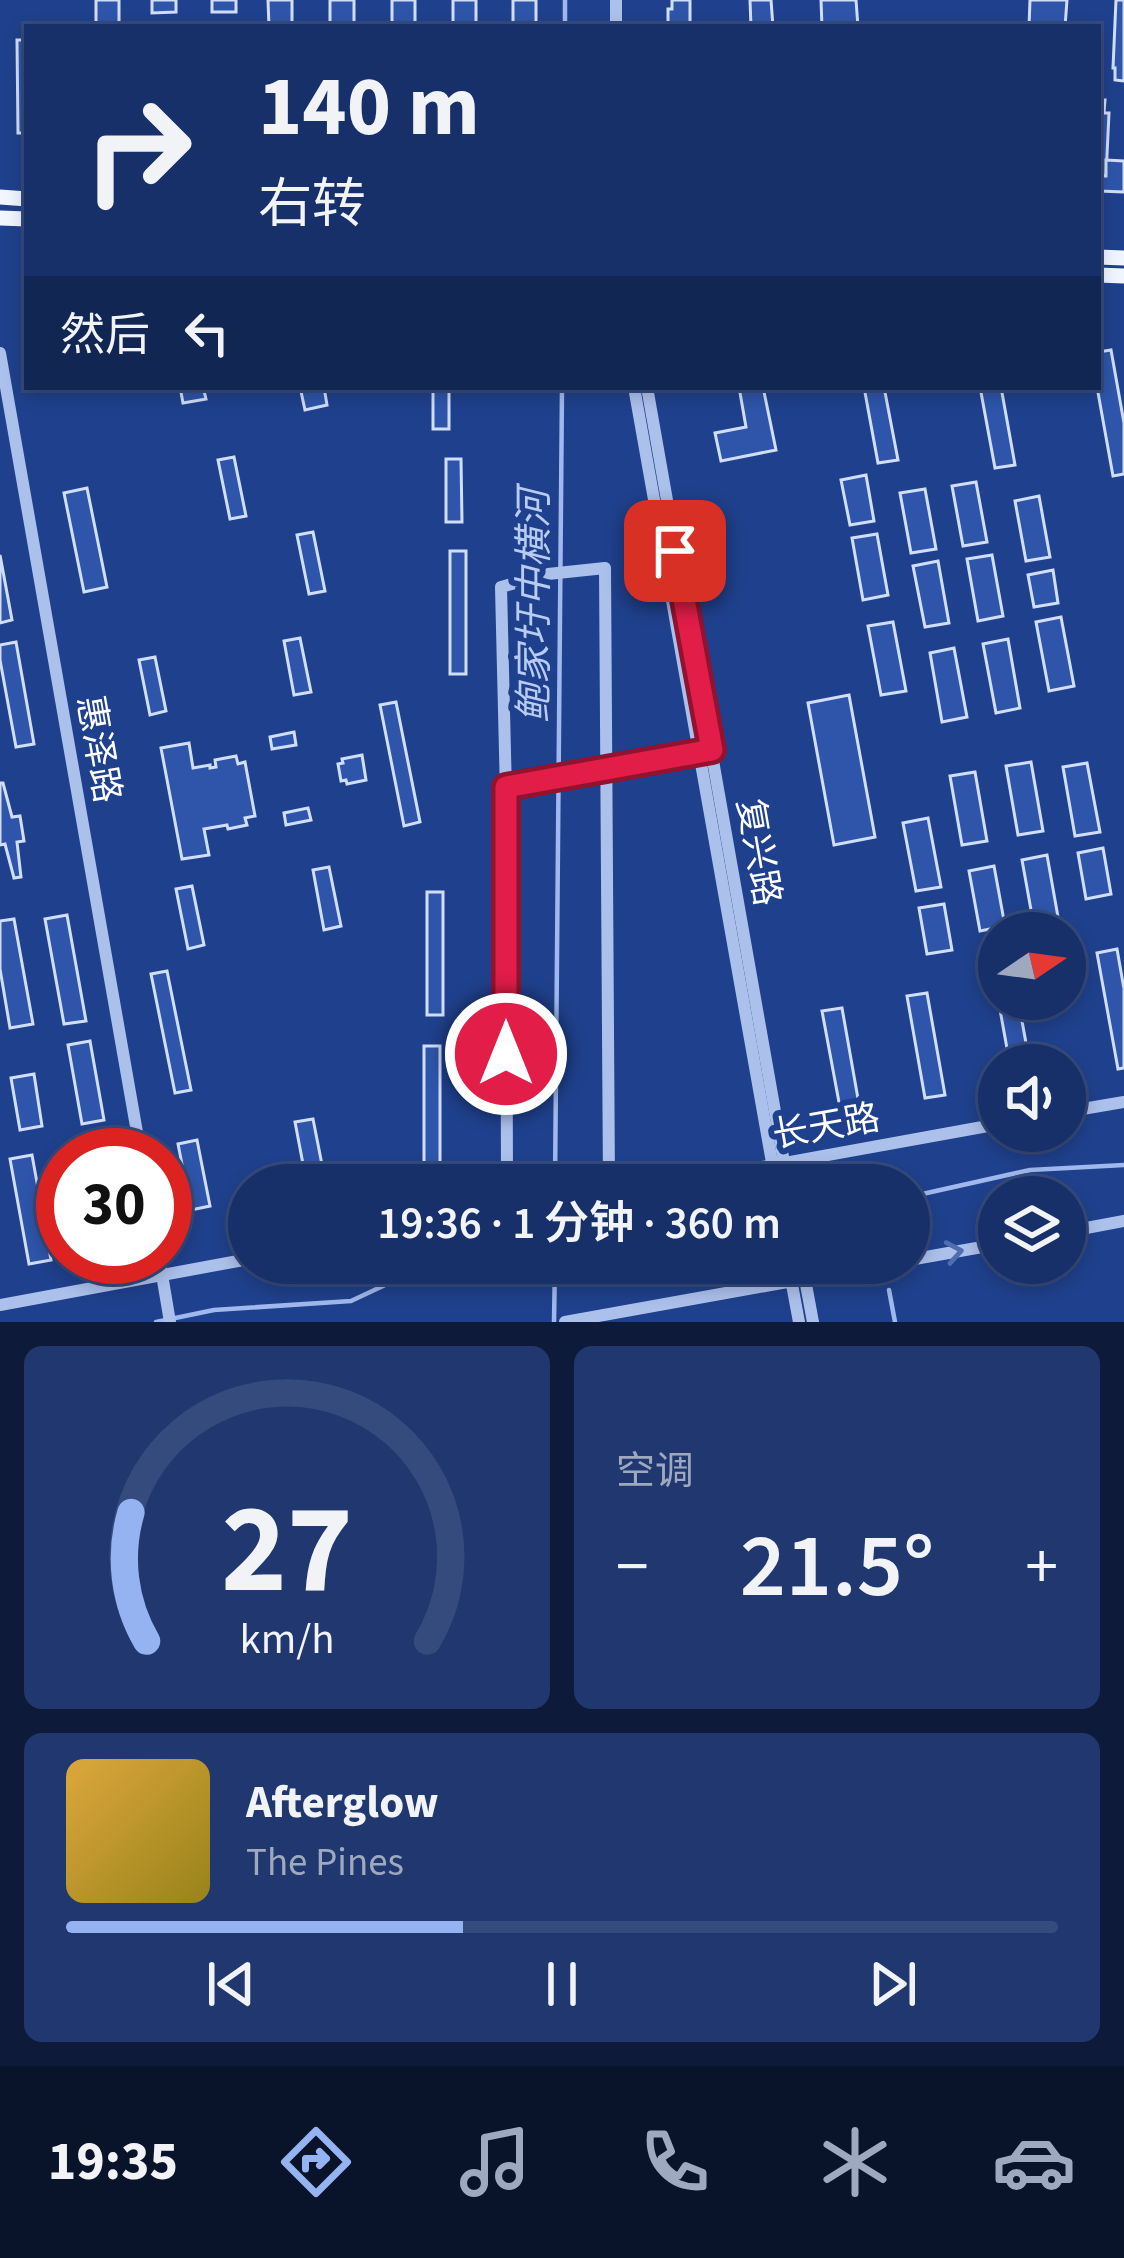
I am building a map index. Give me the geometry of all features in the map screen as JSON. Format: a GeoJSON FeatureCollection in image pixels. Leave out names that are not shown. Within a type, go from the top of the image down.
{"type":"FeatureCollection","features":[{"type":"Feature","properties":{"kind":"street","name":"惠泽路"},"geometry":{"type":"LineString","coordinates":[[0,353],[136,1128]]}},
{"type":"Feature","properties":{"kind":"street","name":"复兴路"},"geometry":{"type":"LineString","coordinates":[[635,390],[705,751]]}},
{"type":"Feature","properties":{"kind":"street","name":"复兴路"},"geometry":{"type":"LineString","coordinates":[[647,390],[778,1164]]}},
{"type":"Feature","properties":{"kind":"street"},"geometry":{"type":"LineString","coordinates":[[507,1164],[501,587],[548,574],[605,568],[609,1164]]}},
{"type":"Feature","properties":{"kind":"street"},"geometry":{"type":"LineString","coordinates":[[506,787],[705,751]]}},
{"type":"Feature","properties":{"kind":"street"},"geometry":{"type":"LineString","coordinates":[[1086,1108],[1124,1102]]}},
{"type":"Feature","properties":{"kind":"street","name":"长天路"},"geometry":{"type":"LineString","coordinates":[[778,1164],[978,1128]]}},
{"type":"Feature","properties":{"kind":"street"},"geometry":{"type":"LineString","coordinates":[[1086,1228],[1124,1221]]}},
{"type":"Feature","properties":{"kind":"street"},"geometry":{"type":"LineString","coordinates":[[930,1256],[978,1248]]}},
{"type":"Feature","properties":{"kind":"street"},"geometry":{"type":"LineString","coordinates":[[192,1269],[228,1263]]}},
{"type":"Feature","properties":{"kind":"street"},"geometry":{"type":"LineString","coordinates":[[0,1305],[113,1284]]}},
{"type":"Feature","properties":{"kind":"street"},"geometry":{"type":"LineString","coordinates":[[164,1284],[170,1316]]}},
{"type":"Feature","properties":{"kind":"street"},"geometry":{"type":"LineString","coordinates":[[569,1321],[776,1284]]}},
{"type":"Feature","properties":{"kind":"street"},"geometry":{"type":"LineString","coordinates":[[798,1284],[799,1322]]}},
{"type":"Feature","properties":{"kind":"street"},"geometry":{"type":"LineString","coordinates":[[799,1284],[813,1322]]}},
{"type":"Feature","properties":{"kind":"building"},"geometry":{"type":"Polygon","coordinates":[[[96,0],[119,0],[119,24],[96,24],[96,0]]]}},
{"type":"Feature","properties":{"kind":"building"},"geometry":{"type":"Polygon","coordinates":[[[152,0],[176,0],[176,12],[152,13],[152,0]]]}},
{"type":"Feature","properties":{"kind":"building"},"geometry":{"type":"Polygon","coordinates":[[[212,0],[236,0],[236,12],[212,12],[212,0]]]}},
{"type":"Feature","properties":{"kind":"building"},"geometry":{"type":"Polygon","coordinates":[[[268,0],[292,0],[292,24],[269,24],[268,0]]]}},
{"type":"Feature","properties":{"kind":"building"},"geometry":{"type":"Polygon","coordinates":[[[330,0],[354,0],[354,24],[330,24],[330,0]]]}},
{"type":"Feature","properties":{"kind":"building"},"geometry":{"type":"Polygon","coordinates":[[[392,0],[415,0],[415,24],[392,24],[392,0]]]}},
{"type":"Feature","properties":{"kind":"building"},"geometry":{"type":"Polygon","coordinates":[[[453,0],[476,0],[476,24],[453,24],[453,0]]]}},
{"type":"Feature","properties":{"kind":"building"},"geometry":{"type":"Polygon","coordinates":[[[513,0],[536,0],[536,24],[513,24],[513,0]]]}},
{"type":"Feature","properties":{"kind":"building"},"geometry":{"type":"Polygon","coordinates":[[[672,0],[690,0],[690,24],[668,24],[668,9],[672,9],[672,0]]]}},
{"type":"Feature","properties":{"kind":"building"},"geometry":{"type":"Polygon","coordinates":[[[750,0],[771,0],[773,24],[751,24],[750,0]]]}},
{"type":"Feature","properties":{"kind":"building"},"geometry":{"type":"Polygon","coordinates":[[[821,0],[856,0],[858,24],[822,24],[821,0]]]}},
{"type":"Feature","properties":{"kind":"building"},"geometry":{"type":"Polygon","coordinates":[[[1030,0],[1067,0],[1065,24],[1029,24],[1030,0]]]}},
{"type":"Feature","properties":{"kind":"building"},"geometry":{"type":"Polygon","coordinates":[[[1116,0],[1124,0],[1124,81],[1115,80],[1113,68],[1116,0]]]}},
{"type":"Feature","properties":{"kind":"building"},"geometry":{"type":"Polygon","coordinates":[[[17,40],[24,40],[24,133],[18,133],[17,40]]]}},
{"type":"Feature","properties":{"kind":"building"},"geometry":{"type":"Polygon","coordinates":[[[1101,100],[1105,100],[1104,113],[1109,113],[1106,176],[1101,176],[1101,100]]]}},
{"type":"Feature","properties":{"kind":"building"},"geometry":{"type":"Polygon","coordinates":[[[1106,160],[1124,161],[1124,192],[1101,191],[1101,176],[1106,176],[1106,160]]]}},
{"type":"Feature","properties":{"kind":"building"},"geometry":{"type":"Polygon","coordinates":[[[1111,350],[1124,423],[1124,474],[1113,476],[1098,390],[1101,352],[1111,350]]]}},
{"type":"Feature","properties":{"kind":"building"},"geometry":{"type":"Polygon","coordinates":[[[181,390],[204,390],[206,399],[183,403],[181,390]]]}},
{"type":"Feature","properties":{"kind":"building"},"geometry":{"type":"Polygon","coordinates":[[[301,390],[324,390],[327,405],[305,410],[301,390]]]}},
{"type":"Feature","properties":{"kind":"building"},"geometry":{"type":"Polygon","coordinates":[[[433,390],[449,390],[449,429],[433,429],[433,390]]]}},
{"type":"Feature","properties":{"kind":"building"},"geometry":{"type":"Polygon","coordinates":[[[740,390],[764,390],[776,450],[721,461],[715,433],[746,427],[740,390]]]}},
{"type":"Feature","properties":{"kind":"building"},"geometry":{"type":"Polygon","coordinates":[[[865,390],[885,390],[898,460],[878,463],[865,390]]]}},
{"type":"Feature","properties":{"kind":"building"},"geometry":{"type":"Polygon","coordinates":[[[981,390],[1002,390],[1015,465],[995,468],[981,390]]]}},
{"type":"Feature","properties":{"kind":"building"},"geometry":{"type":"Polygon","coordinates":[[[234,457],[246,516],[230,519],[218,460],[234,457]]]}},
{"type":"Feature","properties":{"kind":"building"},"geometry":{"type":"Polygon","coordinates":[[[446,459],[461,459],[462,522],[446,522],[446,459]]]}},
{"type":"Feature","properties":{"kind":"building"},"geometry":{"type":"Polygon","coordinates":[[[866,475],[874,521],[850,525],[841,480],[866,475]]]}},
{"type":"Feature","properties":{"kind":"building"},"geometry":{"type":"Polygon","coordinates":[[[976,482],[987,542],[963,546],[952,486],[976,482]]]}},
{"type":"Feature","properties":{"kind":"building"},"geometry":{"type":"Polygon","coordinates":[[[87,488],[107,587],[84,592],[64,493],[87,488]]]}},
{"type":"Feature","properties":{"kind":"building"},"geometry":{"type":"Polygon","coordinates":[[[925,489],[936,549],[911,553],[900,493],[925,489]]]}},
{"type":"Feature","properties":{"kind":"building"},"geometry":{"type":"Polygon","coordinates":[[[1039,496],[1050,557],[1026,561],[1015,501],[1039,496]]]}},
{"type":"Feature","properties":{"kind":"building"},"geometry":{"type":"Polygon","coordinates":[[[313,532],[325,591],[309,594],[297,535],[313,532]]]}},
{"type":"Feature","properties":{"kind":"building"},"geometry":{"type":"Polygon","coordinates":[[[877,534],[888,595],[863,600],[852,538],[877,534]]]}},
{"type":"Feature","properties":{"kind":"building"},"geometry":{"type":"Polygon","coordinates":[[[450,551],[466,551],[466,674],[450,674],[450,551]]]}},
{"type":"Feature","properties":{"kind":"building"},"geometry":{"type":"Polygon","coordinates":[[[0,555],[12,620],[0,623],[0,555]]]}},
{"type":"Feature","properties":{"kind":"building"},"geometry":{"type":"Polygon","coordinates":[[[992,555],[1003,616],[978,621],[967,559],[992,555]]]}},
{"type":"Feature","properties":{"kind":"building"},"geometry":{"type":"Polygon","coordinates":[[[938,561],[949,623],[925,627],[913,566],[938,561]]]}},
{"type":"Feature","properties":{"kind":"building"},"geometry":{"type":"Polygon","coordinates":[[[1053,570],[1058,603],[1034,607],[1028,575],[1053,570]]]}},
{"type":"Feature","properties":{"kind":"building"},"geometry":{"type":"Polygon","coordinates":[[[1061,617],[1074,686],[1049,691],[1036,622],[1061,617]]]}},
{"type":"Feature","properties":{"kind":"building"},"geometry":{"type":"Polygon","coordinates":[[[893,622],[906,691],[881,695],[868,626],[893,622]]]}},
{"type":"Feature","properties":{"kind":"building"},"geometry":{"type":"Polygon","coordinates":[[[300,638],[311,692],[294,695],[284,641],[300,638]]]}},
{"type":"Feature","properties":{"kind":"building"},"geometry":{"type":"Polygon","coordinates":[[[1008,639],[1020,708],[996,713],[983,644],[1008,639]]]}},
{"type":"Feature","properties":{"kind":"building"},"geometry":{"type":"Polygon","coordinates":[[[16,642],[34,744],[16,747],[0,645],[16,642]]]}},
{"type":"Feature","properties":{"kind":"building"},"geometry":{"type":"Polygon","coordinates":[[[954,648],[967,717],[942,722],[930,653],[954,648]]]}},
{"type":"Feature","properties":{"kind":"building"},"geometry":{"type":"Polygon","coordinates":[[[155,657],[166,711],[150,715],[139,660],[155,657]]]}},
{"type":"Feature","properties":{"kind":"building"},"geometry":{"type":"Polygon","coordinates":[[[849,695],[875,837],[834,845],[808,703],[849,695]]]}},
{"type":"Feature","properties":{"kind":"building"},"geometry":{"type":"Polygon","coordinates":[[[396,702],[420,822],[404,826],[380,705],[396,702]]]}},
{"type":"Feature","properties":{"kind":"building"},"geometry":{"type":"Polygon","coordinates":[[[294,732],[296,745],[272,749],[270,737],[294,732]]]}},
{"type":"Feature","properties":{"kind":"building"},"geometry":{"type":"Polygon","coordinates":[[[189,743],[193,768],[216,767],[215,760],[236,756],[238,764],[245,762],[255,816],[245,818],[247,825],[204,829],[209,855],[182,859],[161,748],[189,743]]]}},
{"type":"Feature","properties":{"kind":"building"},"geometry":{"type":"Polygon","coordinates":[[[362,755],[366,780],[341,781],[338,764],[342,759],[362,755]]]}},
{"type":"Feature","properties":{"kind":"building"},"geometry":{"type":"Polygon","coordinates":[[[1031,762],[1043,831],[1018,835],[1006,766],[1031,762]]]}},
{"type":"Feature","properties":{"kind":"building"},"geometry":{"type":"Polygon","coordinates":[[[1087,763],[1100,832],[1075,836],[1063,767],[1087,763]]]}},
{"type":"Feature","properties":{"kind":"building"},"geometry":{"type":"Polygon","coordinates":[[[975,772],[987,841],[962,845],[950,776],[975,772]]]}},
{"type":"Feature","properties":{"kind":"building"},"geometry":{"type":"Polygon","coordinates":[[[0,783],[12,817],[20,816],[21,877],[14,878],[5,844],[0,845],[0,783]]]}},
{"type":"Feature","properties":{"kind":"building"},"geometry":{"type":"Polygon","coordinates":[[[308,808],[311,820],[286,825],[284,813],[308,808]]]}},
{"type":"Feature","properties":{"kind":"building"},"geometry":{"type":"Polygon","coordinates":[[[928,818],[941,887],[916,891],[903,823],[928,818]]]}},
{"type":"Feature","properties":{"kind":"building"},"geometry":{"type":"Polygon","coordinates":[[[1103,848],[1111,894],[1086,899],[1078,853],[1103,848]]]}},
{"type":"Feature","properties":{"kind":"building"},"geometry":{"type":"Polygon","coordinates":[[[1047,855],[1057,912],[1031,912],[1022,860],[1047,855]]]}},
{"type":"Feature","properties":{"kind":"building"},"geometry":{"type":"Polygon","coordinates":[[[994,866],[1002,912],[978,912],[978,920],[969,871],[994,866]]]}},
{"type":"Feature","properties":{"kind":"building"},"geometry":{"type":"Polygon","coordinates":[[[329,867],[341,926],[324,930],[313,870],[329,867]]]}},
{"type":"Feature","properties":{"kind":"building"},"geometry":{"type":"Polygon","coordinates":[[[192,886],[204,945],[188,949],[176,889],[192,886]]]}},
{"type":"Feature","properties":{"kind":"building"},"geometry":{"type":"Polygon","coordinates":[[[427,892],[443,892],[443,1015],[427,1015],[427,892]]]}},
{"type":"Feature","properties":{"kind":"building"},"geometry":{"type":"Polygon","coordinates":[[[944,904],[952,950],[927,954],[919,908],[944,904]]]}},
{"type":"Feature","properties":{"kind":"building"},"geometry":{"type":"Polygon","coordinates":[[[67,915],[86,1021],[64,1024],[45,919],[67,915]]]}},
{"type":"Feature","properties":{"kind":"building"},"geometry":{"type":"Polygon","coordinates":[[[14,919],[33,1024],[10,1028],[0,969],[0,921],[14,919]]]}},
{"type":"Feature","properties":{"kind":"building"},"geometry":{"type":"Polygon","coordinates":[[[1117,949],[1124,989],[1124,1068],[1118,1069],[1097,953],[1117,949]]]}},
{"type":"Feature","properties":{"kind":"building"},"geometry":{"type":"Polygon","coordinates":[[[167,971],[191,1090],[175,1093],[151,974],[167,971]]]}},
{"type":"Feature","properties":{"kind":"building"},"geometry":{"type":"Polygon","coordinates":[[[927,993],[945,1095],[925,1098],[907,996],[927,993]]]}},
{"type":"Feature","properties":{"kind":"building"},"geometry":{"type":"Polygon","coordinates":[[[842,1008],[860,1110],[841,1113],[822,1011],[842,1008]]]}},
{"type":"Feature","properties":{"kind":"building"},"geometry":{"type":"Polygon","coordinates":[[[1002,1020],[1022,1020],[1026,1044],[1006,1044],[1002,1020]]]}},
{"type":"Feature","properties":{"kind":"building"},"geometry":{"type":"Polygon","coordinates":[[[90,1041],[104,1120],[82,1124],[68,1045],[90,1041]]]}},
{"type":"Feature","properties":{"kind":"building"},"geometry":{"type":"Polygon","coordinates":[[[424,1046],[440,1046],[440,1164],[424,1164],[424,1046]]]}},
{"type":"Feature","properties":{"kind":"building"},"geometry":{"type":"Polygon","coordinates":[[[34,1074],[42,1126],[20,1130],[11,1078],[34,1074]]]}},
{"type":"Feature","properties":{"kind":"building"},"geometry":{"type":"Polygon","coordinates":[[[313,1119],[322,1164],[303,1164],[295,1122],[313,1119]]]}},
{"type":"Feature","properties":{"kind":"building"},"geometry":{"type":"Polygon","coordinates":[[[197,1140],[210,1206],[192,1210],[192,1141],[197,1140]]]}},
{"type":"Feature","properties":{"kind":"building"},"geometry":{"type":"Polygon","coordinates":[[[32,1155],[36,1263],[29,1264],[10,1159],[32,1155]]]}},
{"type":"Feature","properties":{"kind":"waterway","name":"鲍家圩中横河"},"geometry":{"type":"LineString","coordinates":[[565,0],[565,24]]}},
{"type":"Feature","properties":{"kind":"waterway","name":"鲍家圩中横河"},"geometry":{"type":"LineString","coordinates":[[555,1164],[562,390]]}},
{"type":"Feature","properties":{"kind":"waterway"},"geometry":{"type":"LineString","coordinates":[[930,1192],[1030,1170],[1124,1165]]}},
{"type":"Feature","properties":{"kind":"waterway"},"geometry":{"type":"LineString","coordinates":[[156,1322],[214,1310],[351,1301],[387,1284]]}},
{"type":"Feature","properties":{"kind":"waterway","name":"鲍家圩中横河"},"geometry":{"type":"LineString","coordinates":[[554,1322],[555,1284]]}},
{"type":"Feature","properties":{"kind":"waterway"},"geometry":{"type":"LineString","coordinates":[[889,1290],[895,1322]]}},
{"type":"Feature","properties":{"kind":"route"},"geometry":{"type":"LineString","coordinates":[[506,1054],[506,787],[712,750],[675,551]]}}]}
